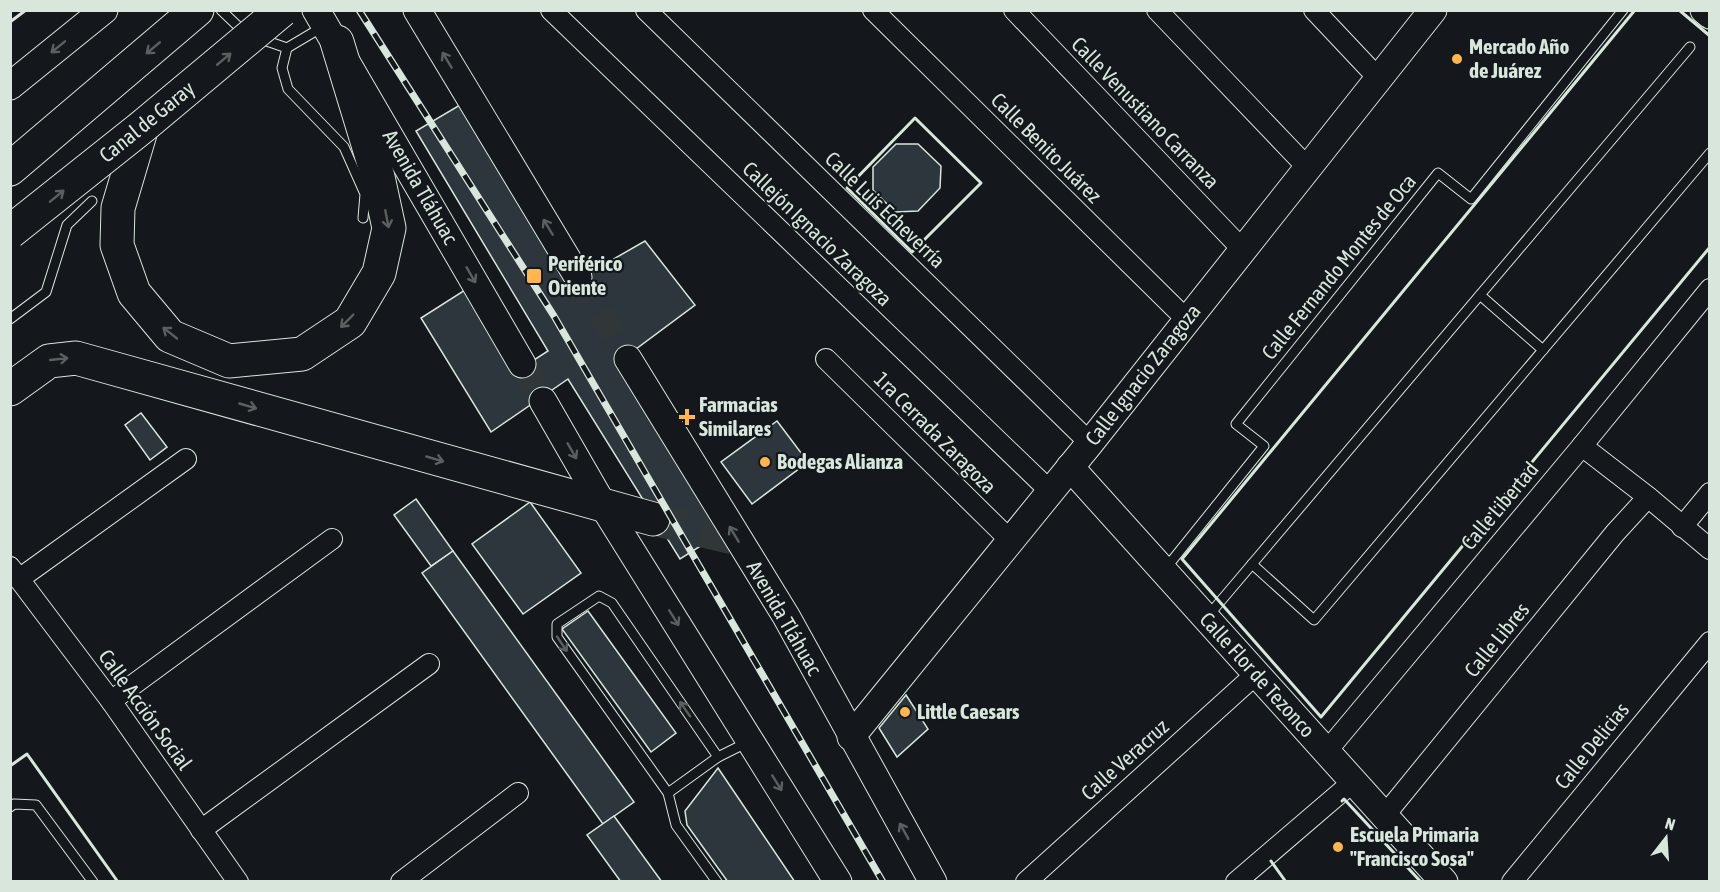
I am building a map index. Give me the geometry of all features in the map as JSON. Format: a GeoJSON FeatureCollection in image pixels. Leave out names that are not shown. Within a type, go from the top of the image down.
{"type":"FeatureCollection","features":[{"type":"Feature","properties":{"kind":"highway"},"geometry":{"type":"LineString","coordinates":[[10,169],[197,10]]}},
{"type":"Feature","properties":{"kind":"highway","name":"Canal de Garay"},"geometry":{"type":"LineString","coordinates":[[10,232],[142,128],[282,10]]}},
{"type":"Feature","properties":{"kind":"highway"},"geometry":{"type":"LineString","coordinates":[[142,128],[118,208],[117,245],[134,294],[170,336],[229,361],[302,354],[350,322],[379,273],[389,228],[378,177],[326,26]]}},
{"type":"Feature","properties":{"kind":"highway"},"geometry":{"type":"LineString","coordinates":[[10,389],[49,361],[76,358],[653,519]]}},
{"type":"Feature","properties":{"kind":"main road"},"geometry":{"type":"LineString","coordinates":[[10,86],[104,10]]}},
{"type":"Feature","properties":{"kind":"main road"},"geometry":{"type":"LineString","coordinates":[[417,10],[578,277]]}},
{"type":"Feature","properties":{"kind":"main road","name":"Calle Ignacio Zaragoza"},"geometry":{"type":"LineString","coordinates":[[851,737],[1090,443],[1433,10]]}},
{"type":"Feature","properties":{"kind":"main road"},"geometry":{"type":"LineString","coordinates":[[1704,10],[1710,15]]}},
{"type":"Feature","properties":{"kind":"main road","name":"Avenida Tláhuac"},"geometry":{"type":"LineString","coordinates":[[326,26],[522,364]]}},
{"type":"Feature","properties":{"kind":"main road","name":"Avenida Tláhuac"},"geometry":{"type":"LineString","coordinates":[[628,359],[786,616],[933,882]]}},
{"type":"Feature","properties":{"kind":"main road"},"geometry":{"type":"LineString","coordinates":[[543,401],[604,507],[838,882]]}},
{"type":"Feature","properties":{"kind":"main road","name":"Calle Flor de Tezonco"},"geometry":{"type":"LineString","coordinates":[[1070,467],[1255,675],[1444,882]]}},
{"type":"Feature","properties":{"kind":"street","name":"Callejón Ignacio Zaragoza"},"geometry":{"type":"LineString","coordinates":[[550,10],[1050,491]]}},
{"type":"Feature","properties":{"kind":"street","name":"Calle Luis Echeverría"},"geometry":{"type":"LineString","coordinates":[[646,10],[1090,443]]}},
{"type":"Feature","properties":{"kind":"street","name":"Calle Benito Juárez"},"geometry":{"type":"LineString","coordinates":[[873,10],[1186,319]]}},
{"type":"Feature","properties":{"kind":"street","name":"Calle Venustiano Carranza"},"geometry":{"type":"LineString","coordinates":[[1014,10],[1242,249]]}},
{"type":"Feature","properties":{"kind":"street"},"geometry":{"type":"LineString","coordinates":[[1157,10],[1308,168]]}},
{"type":"Feature","properties":{"kind":"street"},"geometry":{"type":"LineString","coordinates":[[1314,10],[1379,79]]}},
{"type":"Feature","properties":{"kind":"street","name":"Calle Libertad"},"geometry":{"type":"LineString","coordinates":[[1326,752],[1582,447],[1710,289]]}},
{"type":"Feature","properties":{"kind":"street","name":"1ra Cerrada Zaragoza"},"geometry":{"type":"LineString","coordinates":[[826,359],[1011,541]]}},
{"type":"Feature","properties":{"kind":"street"},"geometry":{"type":"LineString","coordinates":[[1582,447],[1648,497],[1710,549]]}},
{"type":"Feature","properties":{"kind":"street"},"geometry":{"type":"LineString","coordinates":[[15,573],[186,459]]}},
{"type":"Feature","properties":{"kind":"street"},"geometry":{"type":"LineString","coordinates":[[1683,527],[1710,493]]}},
{"type":"Feature","properties":{"kind":"street","name":"Calle Libres"},"geometry":{"type":"LineString","coordinates":[[1385,815],[1608,542],[1648,497]]}},
{"type":"Feature","properties":{"kind":"street"},"geometry":{"type":"LineString","coordinates":[[111,701],[332,539]]}},
{"type":"Feature","properties":{"kind":"street","name":"Calle Acción Social"},"geometry":{"type":"LineString","coordinates":[[15,573],[111,701],[238,882]]}},
{"type":"Feature","properties":{"kind":"street","name":"Calle Delicias"},"geometry":{"type":"LineString","coordinates":[[1512,882],[1710,642]]}},
{"type":"Feature","properties":{"kind":"street"},"geometry":{"type":"LineString","coordinates":[[201,830],[429,664]]}},
{"type":"Feature","properties":{"kind":"street","name":"Calle Veracruz"},"geometry":{"type":"LineString","coordinates":[[1026,882],[1255,675]]}},
{"type":"Feature","properties":{"kind":"street"},"geometry":{"type":"LineString","coordinates":[[1236,882],[1354,781]]}},
{"type":"Feature","properties":{"kind":"street"},"geometry":{"type":"LineString","coordinates":[[401,882],[518,793]]}},
{"type":"Feature","properties":{"kind":"lane"},"geometry":{"type":"LineString","coordinates":[[221,10],[245,34],[287,48]]}},
{"type":"Feature","properties":{"kind":"lane","name":"Calle Fernando Montes de Oca"},"geometry":{"type":"LineString","coordinates":[[1163,571],[1264,446],[1236,424],[1438,173],[1471,199],[1623,10]]}},
{"type":"Feature","properties":{"kind":"lane"},"geometry":{"type":"LineString","coordinates":[[326,26],[287,48],[282,68],[288,89],[344,147],[365,194],[363,218]]}},
{"type":"Feature","properties":{"kind":"lane"},"geometry":{"type":"LineString","coordinates":[[1206,618],[1689,48]]}},
{"type":"Feature","properties":{"kind":"lane"},"geometry":{"type":"LineString","coordinates":[[1252,564],[1314,620],[1710,153]]}},
{"type":"Feature","properties":{"kind":"lane"},"geometry":{"type":"LineString","coordinates":[[10,319],[46,292],[67,225],[92,201]]}},
{"type":"Feature","properties":{"kind":"lane"},"geometry":{"type":"LineString","coordinates":[[1480,295],[1543,350]]}},
{"type":"Feature","properties":{"kind":"lane"},"geometry":{"type":"LineString","coordinates":[[717,882],[676,825],[668,793],[556,637],[557,624],[599,596],[612,603],[718,757]]}},
{"type":"Feature","properties":{"kind":"lane"},"geometry":{"type":"LineString","coordinates":[[668,793],[718,757],[750,740]]}},
{"type":"Feature","properties":{"kind":"lane"},"geometry":{"type":"LineString","coordinates":[[10,807],[14,804],[36,805],[93,882]]}},
{"type":"Feature","properties":{"kind":"building"},"geometry":{"type":"Polygon","coordinates":[[[465,102],[577,280],[645,241],[695,305],[624,358],[726,530],[680,559],[568,379],[491,432],[421,318],[465,290],[517,371],[548,351],[416,131],[465,102]]]}},
{"type":"Feature","properties":{"kind":"building"},"geometry":{"type":"Polygon","coordinates":[[[896,144],[918,144],[941,166],[940,188],[918,211],[895,212],[873,190],[873,167],[896,144]]]}},
{"type":"Feature","properties":{"kind":"building"},"geometry":{"type":"Polygon","coordinates":[[[141,413],[167,447],[150,460],[125,425],[141,413]]]}},
{"type":"Feature","properties":{"kind":"building","name":"Bodegas Alianza"},"geometry":{"type":"Polygon","coordinates":[[[777,421],[808,462],[752,504],[721,462],[777,421]]]}},
{"type":"Feature","properties":{"kind":"building"},"geometry":{"type":"Polygon","coordinates":[[[416,499],[453,551],[431,566],[394,515],[416,499]]]}},
{"type":"Feature","properties":{"kind":"building"},"geometry":{"type":"Polygon","coordinates":[[[530,502],[581,573],[523,614],[472,544],[530,502]]]}},
{"type":"Feature","properties":{"kind":"building"},"geometry":{"type":"Polygon","coordinates":[[[453,551],[634,802],[603,824],[422,573],[453,551]]]}},
{"type":"Feature","properties":{"kind":"building"},"geometry":{"type":"Polygon","coordinates":[[[588,611],[676,733],[651,752],[562,629],[588,611]]]}},
{"type":"Feature","properties":{"kind":"building","name":"Little Caesars"},"geometry":{"type":"Polygon","coordinates":[[[906,695],[928,729],[897,757],[879,728],[906,695]]]}},
{"type":"Feature","properties":{"kind":"building"},"geometry":{"type":"Polygon","coordinates":[[[718,768],[795,882],[728,882],[687,825],[685,811],[718,768]]]}},
{"type":"Feature","properties":{"kind":"building"},"geometry":{"type":"Polygon","coordinates":[[[614,816],[662,882],[621,882],[587,835],[614,816]]]}},
{"type":"Feature","properties":{"kind":"tunnel"},"geometry":{"type":"LineString","coordinates":[[578,277],[628,359]]}},
{"type":"Feature","properties":{"kind":"tunnel"},"geometry":{"type":"LineString","coordinates":[[522,364],[543,401]]}},
{"type":"Feature","properties":{"kind":"tunnel"},"geometry":{"type":"LineString","coordinates":[[653,519],[737,539]]}},
{"type":"Feature","properties":{"kind":"railway"},"geometry":{"type":"LineString","coordinates":[[359,10],[554,316],[883,882]]}},
{"type":"Feature","properties":{"kind":"wall"},"geometry":{"type":"LineString","coordinates":[[10,22],[26,10]]}},
{"type":"Feature","properties":{"kind":"wall"},"geometry":{"type":"LineString","coordinates":[[1635,10],[1182,559],[1321,717],[1710,247]]}},
{"type":"Feature","properties":{"kind":"wall"},"geometry":{"type":"LineString","coordinates":[[1679,10],[1710,36]]}},
{"type":"Feature","properties":{"kind":"wall"},"geometry":{"type":"LineString","coordinates":[[915,118],[981,183],[912,252],[847,188],[915,118]]}},
{"type":"Feature","properties":{"kind":"wall"},"geometry":{"type":"LineString","coordinates":[[10,766],[27,754],[118,882]]}},
{"type":"Feature","properties":{"kind":"wall"},"geometry":{"type":"LineString","coordinates":[[1342,801],[1344,799],[1421,882]]}},
{"type":"Feature","properties":{"kind":"wall"},"geometry":{"type":"LineString","coordinates":[[1271,861],[1286,882]]}},
{"type":"Feature","properties":{"kind":"place","name":"Mercado Año de Juárez"},"geometry":{"type":"Point","coordinates":[1457,59]}},
{"type":"Feature","properties":{"kind":"place","name":"Periférico Oriente"},"geometry":{"type":"Point","coordinates":[534,276]}},
{"type":"Feature","properties":{"kind":"place","name":"Farmacias Similares"},"geometry":{"type":"Point","coordinates":[687,417]}},
{"type":"Feature","properties":{"kind":"place","name":"Bodegas Alianza"},"geometry":{"type":"Point","coordinates":[765,462]}},
{"type":"Feature","properties":{"kind":"place","name":"Little Caesars"},"geometry":{"type":"Point","coordinates":[905,712]}},
{"type":"Feature","properties":{"kind":"place","name":"Escuela Primaria \"Francisco Sosa\""},"geometry":{"type":"Point","coordinates":[1338,847]}}]}
